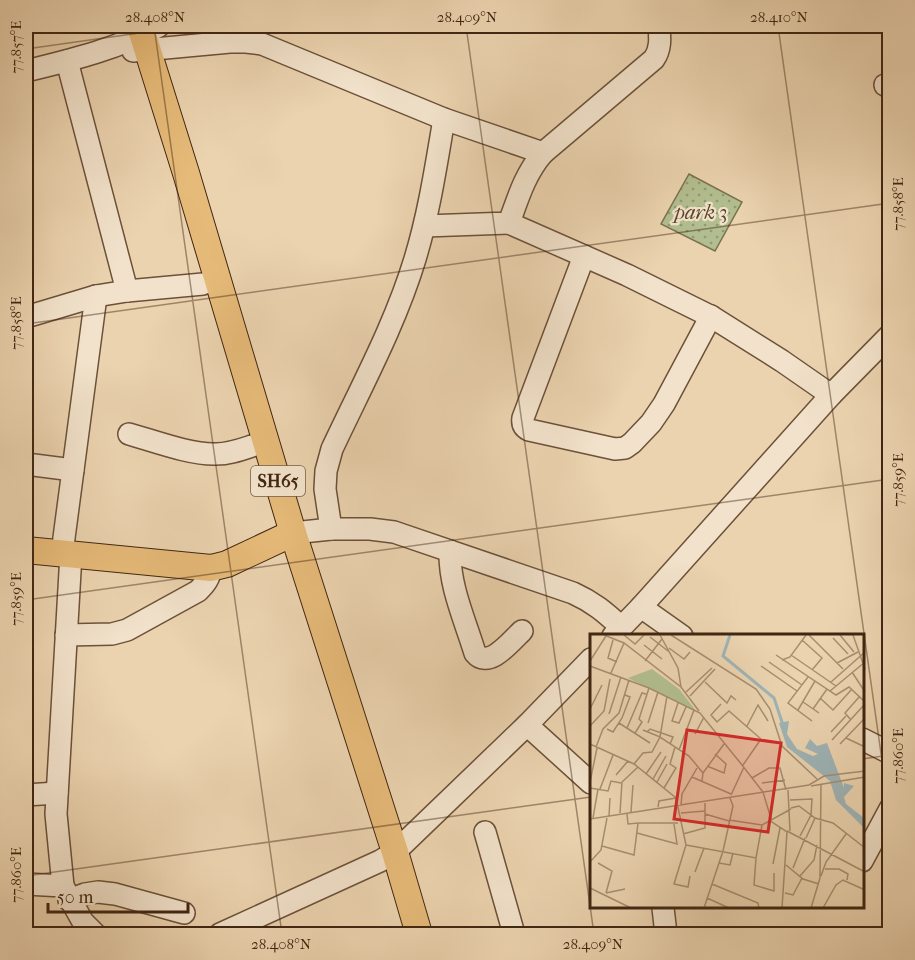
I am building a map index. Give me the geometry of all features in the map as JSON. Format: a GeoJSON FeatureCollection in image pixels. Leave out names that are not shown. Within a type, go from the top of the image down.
{"type":"FeatureCollection","features":[{"type":"Feature","properties":{"kind":"main road","name":"SH65"},"geometry":{"type":"LineString","coordinates":[[140,36],[203,285],[252,446],[287,537]]}},
{"type":"Feature","properties":{"kind":"main road","name":"SH65"},"geometry":{"type":"LineString","coordinates":[[140,36],[186,173],[287,537],[388,857],[419,934]]}},
{"type":"Feature","properties":{"kind":"main road"},"geometry":{"type":"LineString","coordinates":[[26,550],[211,568],[227,564],[287,537]]}},
{"type":"Feature","properties":{"kind":"main road","name":"SH65"},"geometry":{"type":"LineString","coordinates":[[388,857],[402,934]]}},
{"type":"Feature","properties":{"kind":"street"},"geometry":{"type":"LineString","coordinates":[[509,223],[534,163],[654,59],[659,53],[659,26]]}},
{"type":"Feature","properties":{"kind":"street"},"geometry":{"type":"LineString","coordinates":[[26,71],[68,61],[140,36],[262,44],[444,119],[543,153]]}},
{"type":"Feature","properties":{"kind":"street"},"geometry":{"type":"LineString","coordinates":[[68,61],[127,291]]}},
{"type":"Feature","properties":{"kind":"street"},"geometry":{"type":"LineString","coordinates":[[331,529],[325,489],[326,471],[332,449],[396,312],[415,261],[425,226],[444,119]]}},
{"type":"Feature","properties":{"kind":"street"},"geometry":{"type":"LineString","coordinates":[[425,226],[509,223],[627,275],[711,316],[831,395]]}},
{"type":"Feature","properties":{"kind":"street"},"geometry":{"type":"LineString","coordinates":[[584,256],[523,418],[522,423],[529,430],[615,449],[624,448],[632,443],[651,423],[664,404],[711,316]]}},
{"type":"Feature","properties":{"kind":"street"},"geometry":{"type":"LineString","coordinates":[[26,317],[96,296],[127,291],[203,285]]}},
{"type":"Feature","properties":{"kind":"street"},"geometry":{"type":"LineString","coordinates":[[95,934],[83,922],[66,893],[56,814],[66,635],[66,553],[73,470],[96,296]]}},
{"type":"Feature","properties":{"kind":"street"},"geometry":{"type":"LineString","coordinates":[[287,537],[331,529],[370,529],[394,532],[573,593],[593,602],[607,613],[617,631],[831,395],[890,336]]}},
{"type":"Feature","properties":{"kind":"street"},"geometry":{"type":"LineString","coordinates":[[129,434],[200,453],[233,453],[252,446]]}},
{"type":"Feature","properties":{"kind":"street"},"geometry":{"type":"LineString","coordinates":[[26,464],[73,470]]}},
{"type":"Feature","properties":{"kind":"street"},"geometry":{"type":"LineString","coordinates":[[450,551],[449,565],[452,579],[475,653],[479,658],[492,658],[522,631]]}},
{"type":"Feature","properties":{"kind":"street"},"geometry":{"type":"LineString","coordinates":[[66,635],[112,634],[127,630],[198,591],[210,577],[211,568]]}},
{"type":"Feature","properties":{"kind":"street"},"geometry":{"type":"LineString","coordinates":[[641,607],[679,634]]}},
{"type":"Feature","properties":{"kind":"street"},"geometry":{"type":"LineString","coordinates":[[219,934],[388,857],[527,725],[590,660]]}},
{"type":"Feature","properties":{"kind":"street"},"geometry":{"type":"LineString","coordinates":[[527,725],[590,782]]}},
{"type":"Feature","properties":{"kind":"street"},"geometry":{"type":"LineString","coordinates":[[864,740],[890,753]]}},
{"type":"Feature","properties":{"kind":"street"},"geometry":{"type":"LineString","coordinates":[[26,795],[57,793]]}},
{"type":"Feature","properties":{"kind":"street"},"geometry":{"type":"LineString","coordinates":[[864,858],[887,821]]}},
{"type":"Feature","properties":{"kind":"street"},"geometry":{"type":"LineString","coordinates":[[485,832],[514,934]]}},
{"type":"Feature","properties":{"kind":"street"},"geometry":{"type":"LineString","coordinates":[[26,884],[66,893],[107,893],[184,914]]}},
{"type":"Feature","properties":{"kind":"street"},"geometry":{"type":"LineString","coordinates":[[663,909],[666,934]]}},
{"type":"Feature","properties":{"kind":"green space","name":"park 3"},"geometry":{"type":"Polygon","coordinates":[[[689,174],[742,202],[715,251],[661,224],[689,174]]]}}]}
